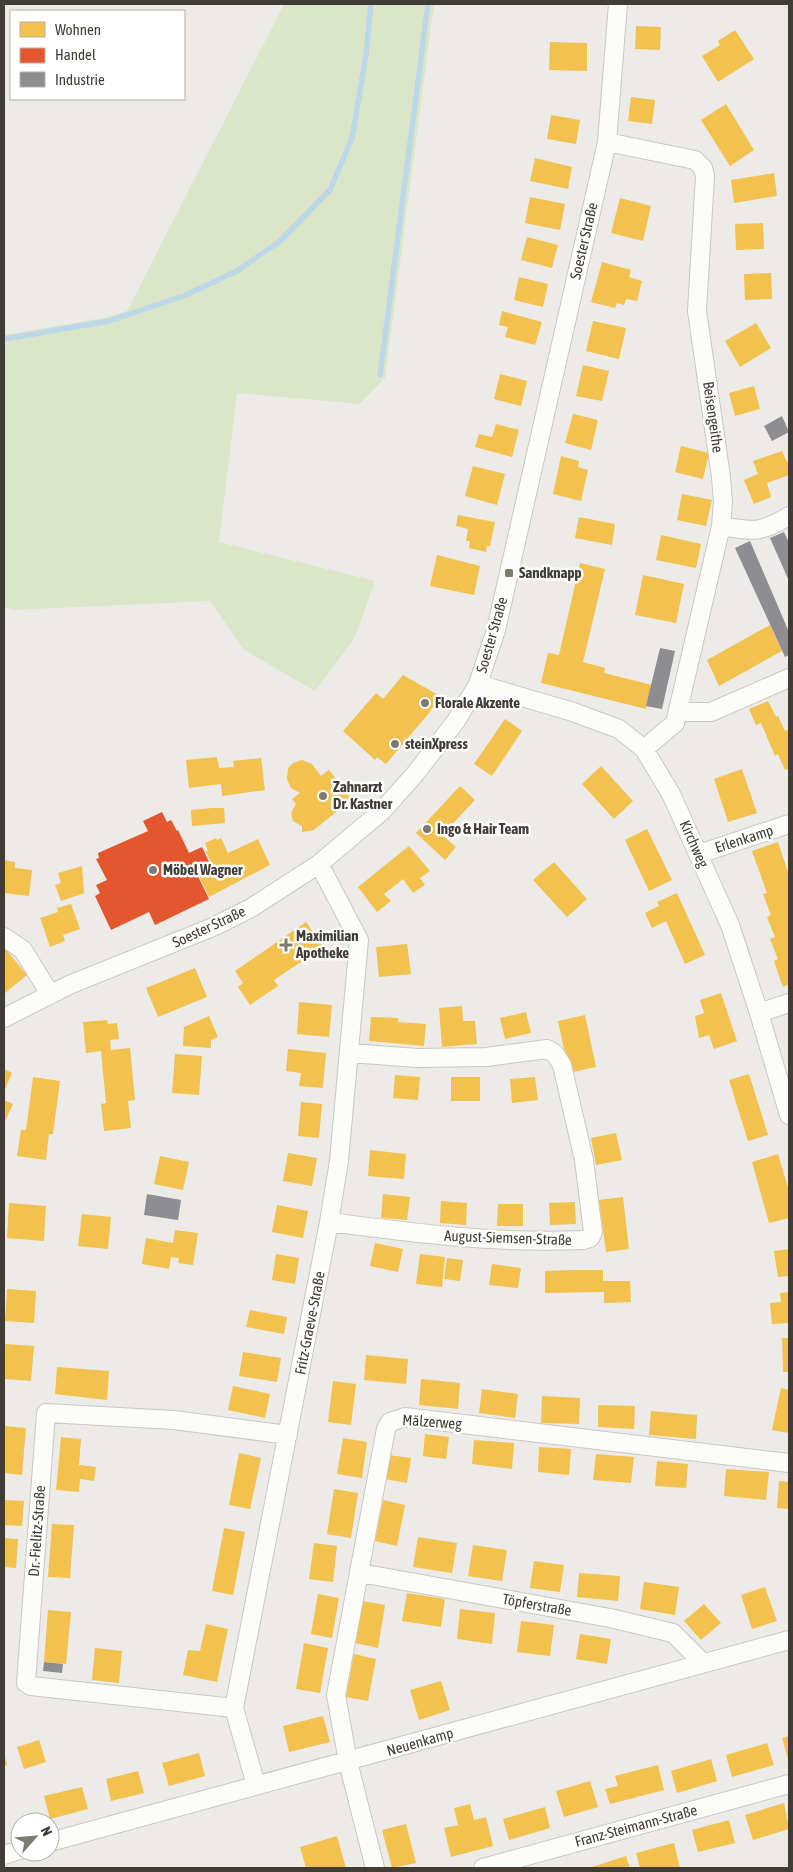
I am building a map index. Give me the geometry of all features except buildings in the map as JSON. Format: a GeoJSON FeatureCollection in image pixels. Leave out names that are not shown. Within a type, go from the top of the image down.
{"type":"FeatureCollection","features":[{"type":"Feature","properties":{"kind":"street","name":"Soester Straße"},"geometry":{"type":"LineString","coordinates":[[4,1018],[50,994],[213,927],[250,908],[320,864],[382,811],[415,774],[456,721],[478,684],[496,630],[607,142],[618,4]]}},
{"type":"Feature","properties":{"kind":"street","name":"Beisengeithe"},"geometry":{"type":"LineString","coordinates":[[607,142],[695,160],[703,168],[698,311],[721,477],[723,502],[721,526],[675,722],[644,749]]}},
{"type":"Feature","properties":{"kind":"street"},"geometry":{"type":"LineString","coordinates":[[721,526],[756,531],[769,528],[789,516]]}},
{"type":"Feature","properties":{"kind":"street"},"geometry":{"type":"LineString","coordinates":[[678,712],[711,712],[789,678]]}},
{"type":"Feature","properties":{"kind":"street","name":"Kirchweg"},"geometry":{"type":"LineString","coordinates":[[478,684],[573,712],[619,729],[644,749],[671,794],[730,926],[759,1013],[789,1115]]}},
{"type":"Feature","properties":{"kind":"street","name":"Erlenkamp"},"geometry":{"type":"LineString","coordinates":[[699,854],[789,824]]}},
{"type":"Feature","properties":{"kind":"street","name":"Fritz-Graeve-Straße"},"geometry":{"type":"LineString","coordinates":[[256,1786],[234,1708],[329,1222],[339,1161],[359,940],[320,864]]}},
{"type":"Feature","properties":{"kind":"street"},"geometry":{"type":"LineString","coordinates":[[4,937],[23,950],[50,994]]}},
{"type":"Feature","properties":{"kind":"street"},"geometry":{"type":"LineString","coordinates":[[759,1013],[789,1003]]}},
{"type":"Feature","properties":{"kind":"street","name":"August-Siemsen-Straße"},"geometry":{"type":"LineString","coordinates":[[329,1222],[448,1238],[496,1241],[583,1240],[590,1238],[593,1232],[584,1160],[562,1066],[555,1054],[547,1049],[486,1057],[417,1058],[350,1053]]}},
{"type":"Feature","properties":{"kind":"street","name":"Dr.-Fielitz-Straße"},"geometry":{"type":"LineString","coordinates":[[234,1708],[31,1686],[26,1683],[46,1413],[174,1420],[288,1435]]}},
{"type":"Feature","properties":{"kind":"street","name":"Mälzerweg"},"geometry":{"type":"LineString","coordinates":[[348,1762],[336,1695],[386,1429],[390,1422],[397,1418],[406,1417],[789,1463]]}},
{"type":"Feature","properties":{"kind":"street","name":"Töpferstraße"},"geometry":{"type":"LineString","coordinates":[[360,1573],[610,1618],[673,1634],[702,1662]]}},
{"type":"Feature","properties":{"kind":"street","name":"Neuenkamp"},"geometry":{"type":"LineString","coordinates":[[60,1839],[348,1762],[702,1662],[789,1640]]}},
{"type":"Feature","properties":{"kind":"street"},"geometry":{"type":"LineString","coordinates":[[348,1762],[375,1868]]}},
{"type":"Feature","properties":{"kind":"street","name":"Franz-Steimann-Straße"},"geometry":{"type":"LineString","coordinates":[[483,1868],[789,1784]]}},
{"type":"Feature","properties":{"kind":"green space"},"geometry":{"type":"Polygon","coordinates":[[[284,4],[434,4],[385,378],[360,404],[237,393],[219,542],[375,581],[354,639],[315,691],[244,650],[210,601],[13,610],[4,607],[4,335],[108,317],[127,311],[284,4]]]}},
{"type":"Feature","properties":{"kind":"waterway"},"geometry":{"type":"LineString","coordinates":[[4,339],[109,321],[186,295],[237,271],[280,241],[330,190],[352,138],[366,55],[371,4]]}},
{"type":"Feature","properties":{"kind":"waterway"},"geometry":{"type":"LineString","coordinates":[[380,375],[428,4]]}},
{"type":"Feature","properties":{"kind":"place","name":"Sandknapp"},"geometry":{"type":"Point","coordinates":[509,573]}},
{"type":"Feature","properties":{"kind":"place","name":"Florale Akzente"},"geometry":{"type":"Point","coordinates":[425,703]}},
{"type":"Feature","properties":{"kind":"place","name":"steinXpress"},"geometry":{"type":"Point","coordinates":[395,744]}},
{"type":"Feature","properties":{"kind":"place","name":"Zahnarzt Dr. Kastner"},"geometry":{"type":"Point","coordinates":[323,796]}},
{"type":"Feature","properties":{"kind":"place","name":"Ingo & Hair Team"},"geometry":{"type":"Point","coordinates":[427,829]}},
{"type":"Feature","properties":{"kind":"place","name":"Möbel Wagner"},"geometry":{"type":"Point","coordinates":[153,870]}},
{"type":"Feature","properties":{"kind":"place","name":"Maximilian Apotheke"},"geometry":{"type":"Point","coordinates":[286,945]}}]}
